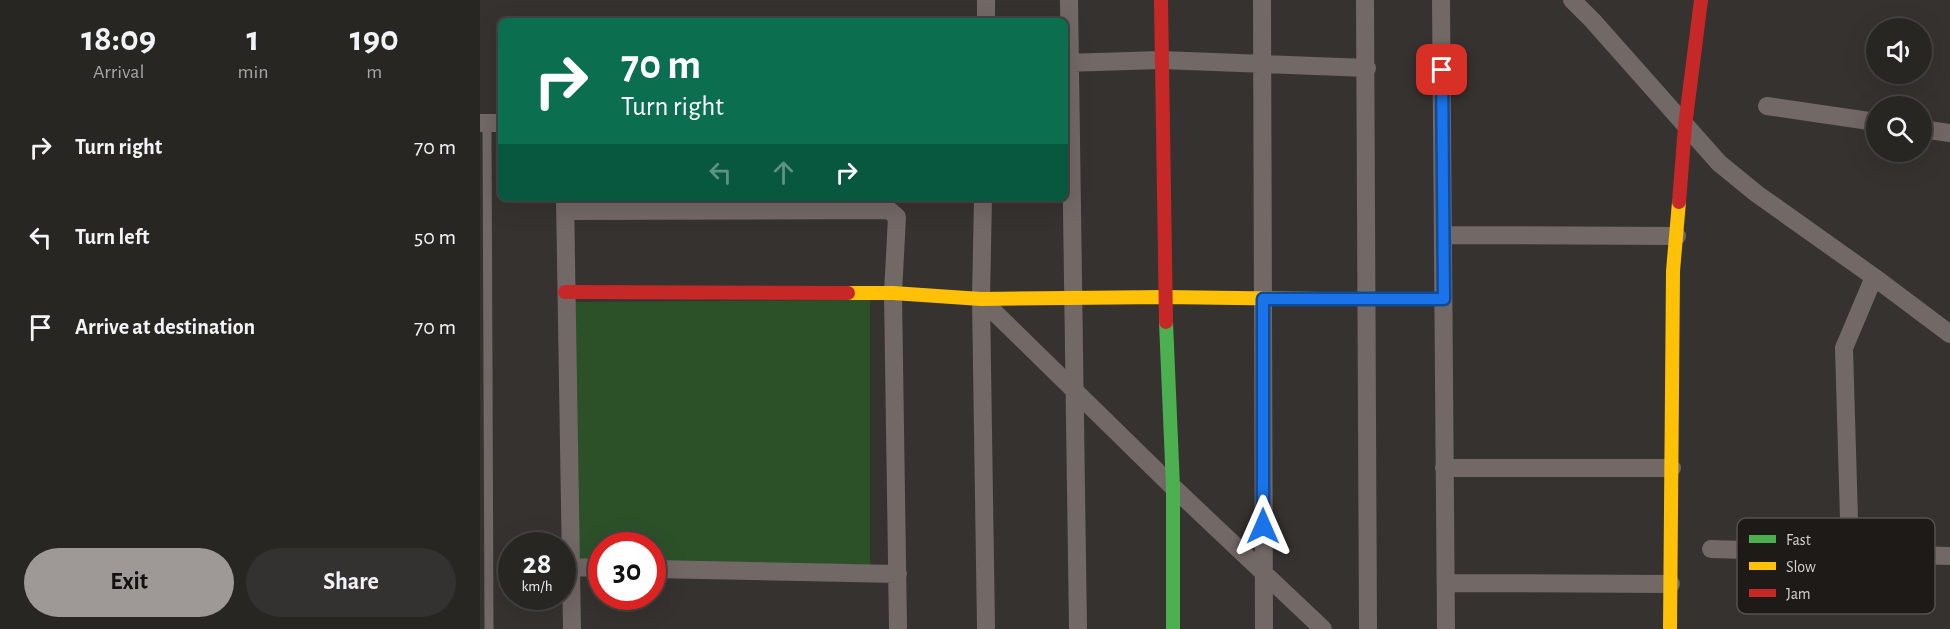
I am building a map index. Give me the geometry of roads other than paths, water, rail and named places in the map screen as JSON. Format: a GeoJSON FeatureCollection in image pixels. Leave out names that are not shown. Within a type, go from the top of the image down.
{"type":"FeatureCollection","features":[{"type":"Feature","properties":{"kind":"street"},"geometry":{"type":"LineString","coordinates":[[986,0],[986,18]]}},
{"type":"Feature","properties":{"kind":"street"},"geometry":{"type":"LineString","coordinates":[[1070,0],[1068,63],[1078,629]]}},
{"type":"Feature","properties":{"kind":"street"},"geometry":{"type":"LineString","coordinates":[[1161,0],[1165,297],[1173,487],[1173,629]]}},
{"type":"Feature","properties":{"kind":"street"},"geometry":{"type":"LineString","coordinates":[[1262,0],[1264,629]]}},
{"type":"Feature","properties":{"kind":"street"},"geometry":{"type":"LineString","coordinates":[[1365,0],[1368,629]]}},
{"type":"Feature","properties":{"kind":"street"},"geometry":{"type":"LineString","coordinates":[[1441,0],[1446,629]]}},
{"type":"Feature","properties":{"kind":"street"},"geometry":{"type":"LineString","coordinates":[[1572,0],[1719,163],[1757,194],[1950,334]]}},
{"type":"Feature","properties":{"kind":"street"},"geometry":{"type":"LineString","coordinates":[[1593,21],[1596,0]]}},
{"type":"Feature","properties":{"kind":"street"},"geometry":{"type":"LineString","coordinates":[[1670,629],[1673,271],[1685,126],[1701,0]]}},
{"type":"Feature","properties":{"kind":"street"},"geometry":{"type":"LineString","coordinates":[[1068,63],[1161,60],[1367,68]]}},
{"type":"Feature","properties":{"kind":"street"},"geometry":{"type":"LineString","coordinates":[[1767,106],[1866,121]]}},
{"type":"Feature","properties":{"kind":"street"},"geometry":{"type":"LineString","coordinates":[[1932,130],[1950,133]]}},
{"type":"Feature","properties":{"kind":"street"},"geometry":{"type":"LineString","coordinates":[[983,201],[981,299],[986,629]]}},
{"type":"Feature","properties":{"kind":"street"},"geometry":{"type":"LineString","coordinates":[[570,532],[565,205],[888,210],[897,217],[893,293],[898,629]]}},
{"type":"Feature","properties":{"kind":"street"},"geometry":{"type":"LineString","coordinates":[[1444,235],[1677,236]]}},
{"type":"Feature","properties":{"kind":"street"},"geometry":{"type":"LineString","coordinates":[[1849,518],[1844,348],[1874,277]]}},
{"type":"Feature","properties":{"kind":"street"},"geometry":{"type":"LineString","coordinates":[[566,292],[893,293],[981,299],[1165,297],[1444,299]]}},
{"type":"Feature","properties":{"kind":"street"},"geometry":{"type":"LineString","coordinates":[[981,299],[1173,487],[1323,629]]}},
{"type":"Feature","properties":{"kind":"street"},"geometry":{"type":"LineString","coordinates":[[1444,468],[1672,468]]}},
{"type":"Feature","properties":{"kind":"street"},"geometry":{"type":"LineString","coordinates":[[1711,549],[1737,550]]}},
{"type":"Feature","properties":{"kind":"street"},"geometry":{"type":"LineString","coordinates":[[1935,556],[1950,556]]}},
{"type":"Feature","properties":{"kind":"street"},"geometry":{"type":"LineString","coordinates":[[666,569],[898,574]]}},
{"type":"Feature","properties":{"kind":"street"},"geometry":{"type":"LineString","coordinates":[[1446,583],[1671,584]]}},
{"type":"Feature","properties":{"kind":"street"},"geometry":{"type":"LineString","coordinates":[[572,610],[572,629]]}},
{"type":"Feature","properties":{"kind":"lane"},"geometry":{"type":"LineString","coordinates":[[489,123],[489,629]]}}]}
